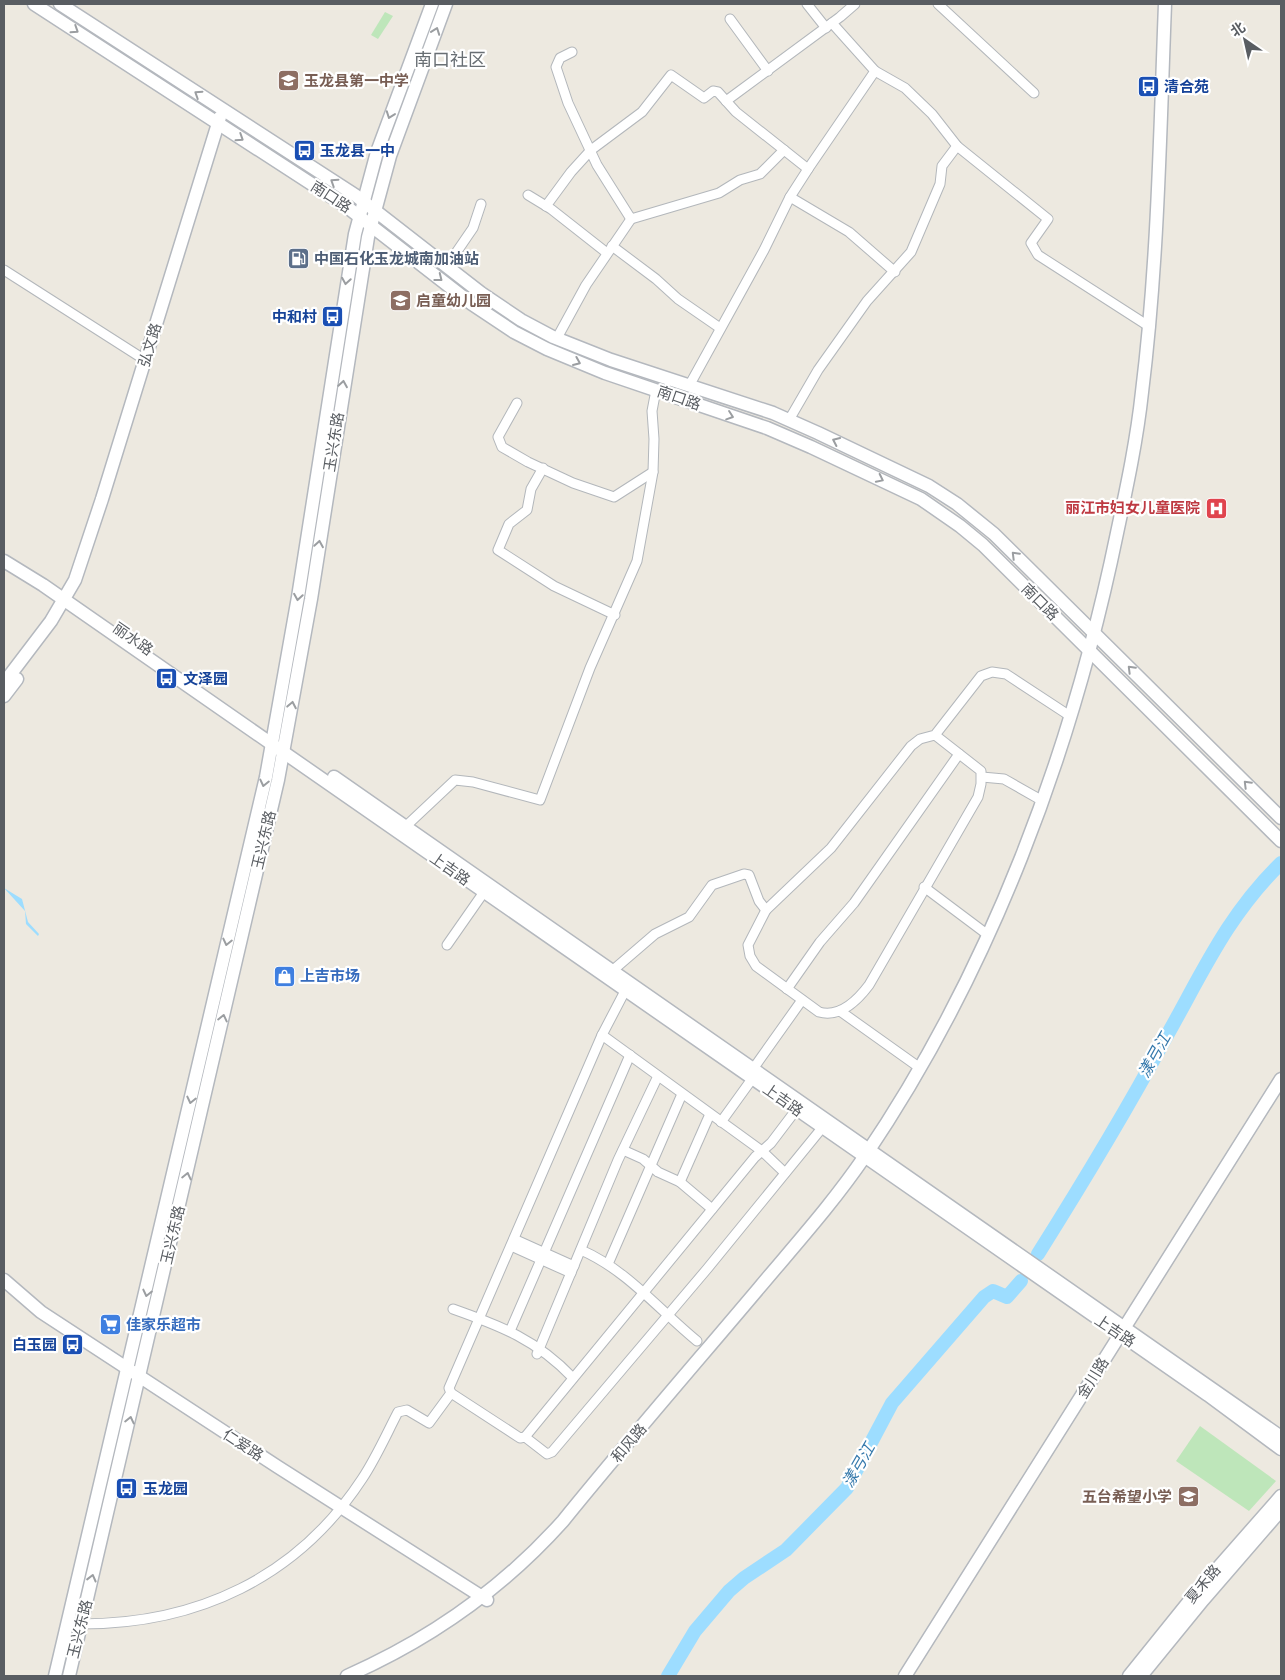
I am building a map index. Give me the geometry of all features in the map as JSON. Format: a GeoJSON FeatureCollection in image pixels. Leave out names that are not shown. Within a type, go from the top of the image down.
{"type":"FeatureCollection","features":[{"type":"Feature","properties":{"kind":"main road","name":"南口路"},"geometry":{"type":"LineString","coordinates":[[34,4],[371,224],[472,304],[514,332],[585,365],[767,428],[881,479],[935,508],[983,545],[1281,841]]}},
{"type":"Feature","properties":{"kind":"main road","name":"南口路"},"geometry":{"type":"LineString","coordinates":[[60,4],[363,201],[507,312],[557,338],[611,360],[789,420],[914,478],[958,504],[994,534],[1281,818]]}},
{"type":"Feature","properties":{"kind":"main road","name":"玉兴东路"},"geometry":{"type":"LineString","coordinates":[[55,1676],[128,1369],[272,740],[298,597],[349,263],[359,216],[386,128],[432,4]]}},
{"type":"Feature","properties":{"kind":"main road","name":"玉兴东路"},"geometry":{"type":"LineString","coordinates":[[69,1676],[140,1377],[284,748],[312,590],[362,265],[374,209],[401,125],[446,4]]}},
{"type":"Feature","properties":{"kind":"main road"},"geometry":{"type":"LineString","coordinates":[[1098,636],[1133,453],[1150,327],[1165,4]]}},
{"type":"Feature","properties":{"kind":"main road"},"geometry":{"type":"LineString","coordinates":[[869,1156],[940,1050],[996,936],[1051,799],[1098,636],[1130,511],[1150,397],[1163,249],[1174,4]]}},
{"type":"Feature","properties":{"kind":"main road","name":"弘文路"},"geometry":{"type":"LineString","coordinates":[[4,696],[57,625],[75,580],[222,110]]}},
{"type":"Feature","properties":{"kind":"main road","name":"丽水路"},"geometry":{"type":"LineString","coordinates":[[4,553],[284,748]]}},
{"type":"Feature","properties":{"kind":"main road","name":"丽水路"},"geometry":{"type":"LineString","coordinates":[[4,561],[68,598]]}},
{"type":"Feature","properties":{"kind":"main road","name":"弘文路"},"geometry":{"type":"LineString","coordinates":[[4,683],[68,598]]}},
{"type":"Feature","properties":{"kind":"main road"},"geometry":{"type":"LineString","coordinates":[[869,1156],[948,1017],[988,935],[1042,800],[1093,654]]}},
{"type":"Feature","properties":{"kind":"main road","name":"上吉路"},"geometry":{"type":"LineString","coordinates":[[284,748],[405,827],[612,970],[753,1074],[869,1156],[1122,1331],[1281,1437]]}},
{"type":"Feature","properties":{"kind":"main road","name":"上吉路"},"geometry":{"type":"LineString","coordinates":[[284,748],[484,892],[626,991],[753,1074],[796,1110],[869,1156]]}},
{"type":"Feature","properties":{"kind":"main road","name":"金川路"},"geometry":{"type":"LineString","coordinates":[[905,1676],[1281,1079]]}},
{"type":"Feature","properties":{"kind":"main road","name":"和风路"},"geometry":{"type":"LineString","coordinates":[[367,1676],[419,1649],[485,1599],[530,1556],[563,1521],[869,1156]]}},
{"type":"Feature","properties":{"kind":"main road","name":"仁爱路"},"geometry":{"type":"LineString","coordinates":[[4,1280],[42,1312],[140,1377],[485,1599]]}},
{"type":"Feature","properties":{"kind":"main road","name":"上吉路"},"geometry":{"type":"LineString","coordinates":[[1122,1331],[1281,1449]]}},
{"type":"Feature","properties":{"kind":"main road","name":"夏禾路"},"geometry":{"type":"LineString","coordinates":[[1129,1676],[1195,1594],[1281,1496]]}},
{"type":"Feature","properties":{"kind":"main road","name":"夏禾路"},"geometry":{"type":"LineString","coordinates":[[1141,1676],[1203,1600],[1281,1510]]}},
{"type":"Feature","properties":{"kind":"main road","name":"和风路"},"geometry":{"type":"LineString","coordinates":[[347,1676],[415,1642],[485,1599]]}},
{"type":"Feature","properties":{"kind":"street"},"geometry":{"type":"LineString","coordinates":[[807,4],[875,71],[905,88],[919,101],[957,146],[1048,219],[1031,243],[1038,255],[1150,327]]}},
{"type":"Feature","properties":{"kind":"street"},"geometry":{"type":"LineString","coordinates":[[726,101],[855,4]]}},
{"type":"Feature","properties":{"kind":"street"},"geometry":{"type":"LineString","coordinates":[[938,4],[1034,93]]}},
{"type":"Feature","properties":{"kind":"street"},"geometry":{"type":"LineString","coordinates":[[730,19],[768,71]]}},
{"type":"Feature","properties":{"kind":"street"},"geometry":{"type":"LineString","coordinates":[[572,52],[560,58],[556,67],[568,103],[597,164],[631,219]]}},
{"type":"Feature","properties":{"kind":"street"},"geometry":{"type":"LineString","coordinates":[[689,386],[764,250],[790,197],[859,91],[875,71]]}},
{"type":"Feature","properties":{"kind":"street"},"geometry":{"type":"LineString","coordinates":[[546,206],[566,178],[591,150],[642,112],[672,75],[704,98],[713,91],[736,112],[808,169]]}},
{"type":"Feature","properties":{"kind":"street"},"geometry":{"type":"LineString","coordinates":[[789,420],[818,370],[868,301],[911,252],[940,184],[942,166],[957,146]]}},
{"type":"Feature","properties":{"kind":"street"},"geometry":{"type":"LineString","coordinates":[[557,338],[586,285],[631,219],[719,193],[740,180],[760,174],[784,150]]}},
{"type":"Feature","properties":{"kind":"street"},"geometry":{"type":"LineString","coordinates":[[528,195],[656,279],[678,299],[720,328]]}},
{"type":"Feature","properties":{"kind":"street"},"geometry":{"type":"LineString","coordinates":[[790,197],[849,232],[895,272]]}},
{"type":"Feature","properties":{"kind":"street"},"geometry":{"type":"LineString","coordinates":[[447,266],[473,228],[481,204]]}},
{"type":"Feature","properties":{"kind":"street"},"geometry":{"type":"LineString","coordinates":[[4,270],[145,360]]}},
{"type":"Feature","properties":{"kind":"street"},"geometry":{"type":"LineString","coordinates":[[405,827],[456,780],[473,782],[540,800],[590,668],[615,615],[637,561],[653,472],[654,438],[652,410],[656,390]]}},
{"type":"Feature","properties":{"kind":"street"},"geometry":{"type":"LineString","coordinates":[[517,403],[498,437],[499,442],[508,452],[574,483],[614,497],[653,472]]}},
{"type":"Feature","properties":{"kind":"street"},"geometry":{"type":"LineString","coordinates":[[543,468],[531,489],[527,510],[509,524],[498,550],[554,586],[615,615]]}},
{"type":"Feature","properties":{"kind":"street"},"geometry":{"type":"LineString","coordinates":[[935,735],[981,770],[982,777],[978,797],[868,985],[858,997],[840,1011],[823,1013],[756,966],[750,956],[748,945],[766,910],[831,848],[911,746],[920,739],[935,735],[981,676],[992,672],[1006,674],[1070,716]]}},
{"type":"Feature","properties":{"kind":"street"},"geometry":{"type":"LineString","coordinates":[[787,989],[820,942],[864,888],[959,754]]}},
{"type":"Feature","properties":{"kind":"street"},"geometry":{"type":"LineString","coordinates":[[982,777],[1004,779],[1042,800]]}},
{"type":"Feature","properties":{"kind":"street"},"geometry":{"type":"LineString","coordinates":[[612,970],[649,939],[689,917],[706,891],[717,882],[744,874],[748,875],[759,901],[766,910]]}},
{"type":"Feature","properties":{"kind":"street"},"geometry":{"type":"LineString","coordinates":[[924,887],[988,935]]}},
{"type":"Feature","properties":{"kind":"street"},"geometry":{"type":"LineString","coordinates":[[447,945],[484,892]]}},
{"type":"Feature","properties":{"kind":"street"},"geometry":{"type":"LineString","coordinates":[[81,1624],[120,1623],[158,1618],[195,1608],[229,1595],[259,1579],[315,1537],[341,1508],[372,1464],[398,1412],[407,1410],[429,1423],[451,1392],[450,1388],[602,1035],[626,991]]}},
{"type":"Feature","properties":{"kind":"street"},"geometry":{"type":"LineString","coordinates":[[721,1122],[802,1000]]}},
{"type":"Feature","properties":{"kind":"street"},"geometry":{"type":"LineString","coordinates":[[840,1011],[920,1068]]}},
{"type":"Feature","properties":{"kind":"street"},"geometry":{"type":"LineString","coordinates":[[602,1035],[762,1151],[785,1173]]}},
{"type":"Feature","properties":{"kind":"street"},"geometry":{"type":"LineString","coordinates":[[510,1331],[630,1056]]}},
{"type":"Feature","properties":{"kind":"street"},"geometry":{"type":"LineString","coordinates":[[538,1351],[623,1150],[658,1076]]}},
{"type":"Feature","properties":{"kind":"street"},"geometry":{"type":"LineString","coordinates":[[608,1264],[682,1094]]}},
{"type":"Feature","properties":{"kind":"street"},"geometry":{"type":"LineString","coordinates":[[524,1437],[796,1110]]}},
{"type":"Feature","properties":{"kind":"street"},"geometry":{"type":"LineString","coordinates":[[680,1182],[710,1114]]}},
{"type":"Feature","properties":{"kind":"street"},"geometry":{"type":"LineString","coordinates":[[451,1392],[520,1438],[524,1437],[547,1454],[552,1452],[822,1128]]}},
{"type":"Feature","properties":{"kind":"street"},"geometry":{"type":"LineString","coordinates":[[623,1150],[643,1158],[651,1165],[680,1182],[712,1209]]}},
{"type":"Feature","properties":{"kind":"street"},"geometry":{"type":"LineString","coordinates":[[512,1242],[572,1270]]}},
{"type":"Feature","properties":{"kind":"street"},"geometry":{"type":"LineString","coordinates":[[581,1250],[608,1264],[644,1292],[697,1341]]}},
{"type":"Feature","properties":{"kind":"street"},"geometry":{"type":"LineString","coordinates":[[453,1309],[510,1331],[573,1378]]}},
{"type":"Feature","properties":{"kind":"street"},"geometry":{"type":"LineString","coordinates":[[480,1319],[538,1351]]}},
{"type":"Feature","properties":{"kind":"green space"},"geometry":{"type":"Polygon","coordinates":[[[385,12],[393,16],[378,39],[371,35],[385,12]]]}},
{"type":"Feature","properties":{"kind":"green space"},"geometry":{"type":"Polygon","coordinates":[[[1200,1426],[1276,1481],[1249,1511],[1176,1461],[1200,1426]]]}},
{"type":"Feature","properties":{"kind":"water"},"geometry":{"type":"Polygon","coordinates":[[[4,888],[22,899],[28,922],[39,934],[38,936],[26,924],[25,911],[4,888]]]}},
{"type":"Feature","properties":{"kind":"waterway","name":"漾弓江"},"geometry":{"type":"LineString","coordinates":[[1038,1254],[1119,1121],[1216,947],[1245,904],[1281,863]]}},
{"type":"Feature","properties":{"kind":"waterway","name":"漾弓江"},"geometry":{"type":"LineString","coordinates":[[668,1676],[695,1631],[729,1591],[744,1578],[786,1550],[847,1488],[892,1403],[984,1297],[993,1291],[1007,1297],[1021,1281]]}},
{"type":"Feature","properties":{"kind":"place","name":"玉龙县第一中学"},"geometry":{"type":"Point","coordinates":[288,81]}},
{"type":"Feature","properties":{"kind":"place","name":"清合苑"},"geometry":{"type":"Point","coordinates":[1148,87]}},
{"type":"Feature","properties":{"kind":"place","name":"玉龙县一中"},"geometry":{"type":"Point","coordinates":[304,151]}},
{"type":"Feature","properties":{"kind":"place","name":"中国石化玉龙城南加油站"},"geometry":{"type":"Point","coordinates":[298,259]}},
{"type":"Feature","properties":{"kind":"place","name":"启童幼儿园"},"geometry":{"type":"Point","coordinates":[400,301]}},
{"type":"Feature","properties":{"kind":"place","name":"中和村"},"geometry":{"type":"Point","coordinates":[333,317]}},
{"type":"Feature","properties":{"kind":"place","name":"丽江市妇女儿童医院"},"geometry":{"type":"Point","coordinates":[1216,508]}},
{"type":"Feature","properties":{"kind":"place","name":"文泽园"},"geometry":{"type":"Point","coordinates":[167,679]}},
{"type":"Feature","properties":{"kind":"place","name":"上吉市场"},"geometry":{"type":"Point","coordinates":[284,976]}},
{"type":"Feature","properties":{"kind":"place","name":"佳家乐超市"},"geometry":{"type":"Point","coordinates":[110,1325]}},
{"type":"Feature","properties":{"kind":"place","name":"白玉园"},"geometry":{"type":"Point","coordinates":[73,1345]}},
{"type":"Feature","properties":{"kind":"place","name":"玉龙园"},"geometry":{"type":"Point","coordinates":[127,1489]}},
{"type":"Feature","properties":{"kind":"place","name":"五台希望小学"},"geometry":{"type":"Point","coordinates":[1188,1497]}},
{"type":"Feature","properties":{"kind":"district","name":"南口社区"},"geometry":{"type":"Point","coordinates":[450,60]}}]}
